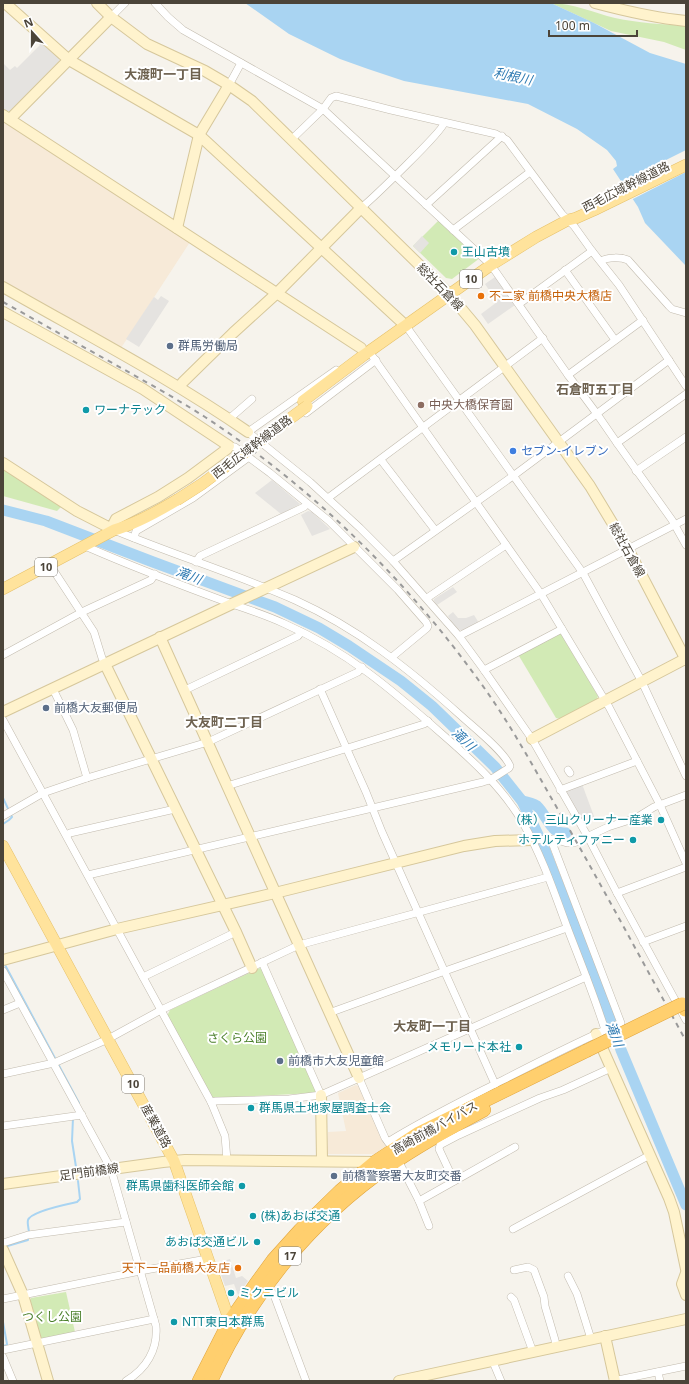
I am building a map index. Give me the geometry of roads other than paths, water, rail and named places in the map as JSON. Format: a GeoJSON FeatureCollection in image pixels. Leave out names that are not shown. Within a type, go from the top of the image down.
{"type":"FeatureCollection","features":[{"type":"Feature","properties":{"kind":"highway","name":"高崎前橋バイパス"},"geometry":{"type":"LineString","coordinates":[[210,1381],[232,1328],[267,1287],[296,1249],[393,1154],[435,1125],[685,1009]]}},
{"type":"Feature","properties":{"kind":"highway","name":"高崎前橋バイパス"},"geometry":{"type":"LineString","coordinates":[[200,1381],[274,1260],[300,1230],[325,1205],[375,1162],[393,1154]]}},
{"type":"Feature","properties":{"kind":"main road","name":"西毛広域幹線道路"},"geometry":{"type":"LineString","coordinates":[[3,590],[111,532],[142,519],[175,498],[202,484],[305,404],[364,355],[491,265],[569,219],[576,218],[593,207],[686,157]]}},
{"type":"Feature","properties":{"kind":"main road","name":"西毛広域幹線道路"},"geometry":{"type":"LineString","coordinates":[[593,207],[686,165]]}},
{"type":"Feature","properties":{"kind":"main road","name":"西毛広域幹線道路"},"geometry":{"type":"LineString","coordinates":[[305,404],[374,358],[378,346]]}},
{"type":"Feature","properties":{"kind":"main road","name":"産業道路"},"geometry":{"type":"LineString","coordinates":[[3,846],[174,1161],[232,1328]]}},
{"type":"Feature","properties":{"kind":"street"},"geometry":{"type":"LineString","coordinates":[[5,3],[70,60],[200,135],[406,326],[583,573],[642,682],[686,776]]}},
{"type":"Feature","properties":{"kind":"street","name":"総社石倉線"},"geometry":{"type":"LineString","coordinates":[[97,3],[111,18],[147,44],[205,71],[229,85],[261,108],[449,294],[475,325],[590,486],[628,549],[686,659]]}},
{"type":"Feature","properties":{"kind":"street"},"geometry":{"type":"LineString","coordinates":[[125,3],[70,60],[6,117],[361,348],[358,354],[346,363],[248,432]]}},
{"type":"Feature","properties":{"kind":"street"},"geometry":{"type":"LineString","coordinates":[[155,3],[183,30],[323,109],[491,265],[675,524],[686,545]]}},
{"type":"Feature","properties":{"kind":"street"},"geometry":{"type":"LineString","coordinates":[[595,3],[629,12],[686,21]]}},
{"type":"Feature","properties":{"kind":"street"},"geometry":{"type":"LineString","coordinates":[[177,228],[200,135],[241,63]]}},
{"type":"Feature","properties":{"kind":"street"},"geometry":{"type":"LineString","coordinates":[[292,139],[323,109],[331,98],[336,96],[502,136],[507,140],[530,172],[569,219],[592,251],[619,284],[686,386]]}},
{"type":"Feature","properties":{"kind":"street"},"geometry":{"type":"LineString","coordinates":[[179,388],[183,382],[233,333],[277,293],[431,140],[444,123]]}},
{"type":"Feature","properties":{"kind":"street"},"geometry":{"type":"LineString","coordinates":[[426,205],[502,136]]}},
{"type":"Feature","properties":{"kind":"street"},"geometry":{"type":"LineString","coordinates":[[453,230],[530,172]]}},
{"type":"Feature","properties":{"kind":"street"},"geometry":{"type":"LineString","coordinates":[[519,304],[592,251]]}},
{"type":"Feature","properties":{"kind":"street"},"geometry":{"type":"LineString","coordinates":[[601,261],[622,258],[628,260],[672,309],[686,312]]}},
{"type":"Feature","properties":{"kind":"street"},"geometry":{"type":"LineString","coordinates":[[566,270],[615,340]]}},
{"type":"Feature","properties":{"kind":"street"},"geometry":{"type":"LineString","coordinates":[[3,287],[179,388],[248,432],[328,498],[393,561],[459,636],[532,739],[588,837],[644,942],[685,1009]]}},
{"type":"Feature","properties":{"kind":"street"},"geometry":{"type":"LineString","coordinates":[[3,312],[143,389],[229,446],[235,447],[329,521],[398,590],[427,624],[427,628],[392,657]]}},
{"type":"Feature","properties":{"kind":"street"},"geometry":{"type":"LineString","coordinates":[[568,375],[643,320]]}},
{"type":"Feature","properties":{"kind":"street"},"geometry":{"type":"LineString","coordinates":[[328,498],[543,338]]}},
{"type":"Feature","properties":{"kind":"street"},"geometry":{"type":"LineString","coordinates":[[263,445],[374,358],[541,594],[609,707],[660,805],[686,863]]}},
{"type":"Feature","properties":{"kind":"street"},"geometry":{"type":"LineString","coordinates":[[393,561],[513,476],[669,360]]}},
{"type":"Feature","properties":{"kind":"street"},"geometry":{"type":"LineString","coordinates":[[617,443],[686,394]]}},
{"type":"Feature","properties":{"kind":"street"},"geometry":{"type":"LineString","coordinates":[[229,419],[252,399]]}},
{"type":"Feature","properties":{"kind":"street"},"geometry":{"type":"LineString","coordinates":[[636,471],[686,437]]}},
{"type":"Feature","properties":{"kind":"street"},"geometry":{"type":"LineString","coordinates":[[111,532],[116,519],[158,497],[227,449],[229,446]]}},
{"type":"Feature","properties":{"kind":"street"},"geometry":{"type":"LineString","coordinates":[[134,538],[136,531],[193,498],[249,457]]}},
{"type":"Feature","properties":{"kind":"street"},"geometry":{"type":"LineString","coordinates":[[381,460],[435,530]]}},
{"type":"Feature","properties":{"kind":"street"},"geometry":{"type":"LineString","coordinates":[[3,463],[111,532],[134,538],[324,614],[361,636],[392,657],[420,680],[488,741],[509,762],[510,766],[510,768],[491,779],[373,809],[88,875]]}},
{"type":"Feature","properties":{"kind":"street"},"geometry":{"type":"LineString","coordinates":[[196,562],[200,556],[304,507],[307,504]]}},
{"type":"Feature","properties":{"kind":"street"},"geometry":{"type":"LineString","coordinates":[[459,636],[686,519]]}},
{"type":"Feature","properties":{"kind":"street"},"geometry":{"type":"LineString","coordinates":[[86,545],[155,574],[271,618],[324,643],[362,667],[394,691],[465,754],[491,779],[519,817],[533,840],[606,1029]]}},
{"type":"Feature","properties":{"kind":"street"},"geometry":{"type":"LineString","coordinates":[[427,598],[506,545]]}},
{"type":"Feature","properties":{"kind":"street"},"geometry":{"type":"LineString","coordinates":[[3,712],[354,547]]}},
{"type":"Feature","properties":{"kind":"street"},"geometry":{"type":"LineString","coordinates":[[50,565],[96,635],[102,658],[236,932],[252,968]]}},
{"type":"Feature","properties":{"kind":"street"},"geometry":{"type":"LineString","coordinates":[[3,655],[82,612],[151,580],[155,574]]}},
{"type":"Feature","properties":{"kind":"street"},"geometry":{"type":"LineString","coordinates":[[484,670],[562,629]]}},
{"type":"Feature","properties":{"kind":"street"},"geometry":{"type":"LineString","coordinates":[[185,690],[298,636],[302,632]]}},
{"type":"Feature","properties":{"kind":"street"},"geometry":{"type":"LineString","coordinates":[[160,637],[385,1138],[419,1201],[429,1226]]}},
{"type":"Feature","properties":{"kind":"street"},"geometry":{"type":"LineString","coordinates":[[532,739],[686,659]]}},
{"type":"Feature","properties":{"kind":"street"},"geometry":{"type":"LineString","coordinates":[[3,816],[43,793],[87,778],[208,742],[358,672],[362,667]]}},
{"type":"Feature","properties":{"kind":"street"},"geometry":{"type":"LineString","coordinates":[[53,689],[73,730],[87,778]]}},
{"type":"Feature","properties":{"kind":"street"},"geometry":{"type":"LineString","coordinates":[[320,690],[347,748],[494,1084]]}},
{"type":"Feature","properties":{"kind":"street"},"geometry":{"type":"LineString","coordinates":[[3,720],[67,835],[211,1102],[225,1136],[227,1160]]}},
{"type":"Feature","properties":{"kind":"street"},"geometry":{"type":"LineString","coordinates":[[227,786],[424,724],[428,721]]}},
{"type":"Feature","properties":{"kind":"street"},"geometry":{"type":"LineString","coordinates":[[560,790],[637,761]]}},
{"type":"Feature","properties":{"kind":"street"},"geometry":{"type":"LineString","coordinates":[[3,960],[117,929],[397,864],[470,845],[495,841],[551,839],[570,844],[578,842],[616,824],[636,818],[650,809],[686,795]]}},
{"type":"Feature","properties":{"kind":"street"},"geometry":{"type":"LineString","coordinates":[[67,835],[70,833],[175,809]]}},
{"type":"Feature","properties":{"kind":"street"},"geometry":{"type":"LineString","coordinates":[[393,1154],[421,1122],[494,1084],[621,1023],[551,839]]}},
{"type":"Feature","properties":{"kind":"street"},"geometry":{"type":"LineString","coordinates":[[617,893],[686,867]]}},
{"type":"Feature","properties":{"kind":"street"},"geometry":{"type":"LineString","coordinates":[[3,1074],[54,1063],[298,945],[548,878]]}},
{"type":"Feature","properties":{"kind":"street"},"geometry":{"type":"LineString","coordinates":[[644,942],[686,926]]}},
{"type":"Feature","properties":{"kind":"street"},"geometry":{"type":"LineString","coordinates":[[329,1013],[567,928]]}},
{"type":"Feature","properties":{"kind":"street"},"geometry":{"type":"LineString","coordinates":[[143,977],[236,932]]}},
{"type":"Feature","properties":{"kind":"street"},"geometry":{"type":"LineString","coordinates":[[262,962],[321,1095],[322,1161]]}},
{"type":"Feature","properties":{"kind":"street"},"geometry":{"type":"LineString","coordinates":[[3,971],[111,1169],[154,1319],[156,1333],[152,1355],[148,1362],[139,1372],[126,1381]]}},
{"type":"Feature","properties":{"kind":"street"},"geometry":{"type":"LineString","coordinates":[[211,1102],[289,1099],[321,1095],[586,977]]}},
{"type":"Feature","properties":{"kind":"street"},"geometry":{"type":"LineString","coordinates":[[3,1010],[20,1003]]}},
{"type":"Feature","properties":{"kind":"street"},"geometry":{"type":"LineString","coordinates":[[596,1034],[671,1202],[686,1269]]}},
{"type":"Feature","properties":{"kind":"street"},"geometry":{"type":"LineString","coordinates":[[454,1181],[439,1149],[440,1145],[540,1098],[563,1090],[611,1068]]}},
{"type":"Feature","properties":{"kind":"street"},"geometry":{"type":"LineString","coordinates":[[3,1126],[82,1115]]}},
{"type":"Feature","properties":{"kind":"street"},"geometry":{"type":"LineString","coordinates":[[419,1201],[515,1147]]}},
{"type":"Feature","properties":{"kind":"street"},"geometry":{"type":"LineString","coordinates":[[513,1229],[650,1155]]}},
{"type":"Feature","properties":{"kind":"street","name":"足門前橋線"},"geometry":{"type":"LineString","coordinates":[[3,1184],[174,1161],[227,1160],[375,1162]]}},
{"type":"Feature","properties":{"kind":"street"},"geometry":{"type":"LineString","coordinates":[[3,1243],[28,1235],[126,1222]]}},
{"type":"Feature","properties":{"kind":"street"},"geometry":{"type":"LineString","coordinates":[[3,1250],[23,1295],[48,1381]]}},
{"type":"Feature","properties":{"kind":"street"},"geometry":{"type":"LineString","coordinates":[[3,1299],[207,1259]]}},
{"type":"Feature","properties":{"kind":"street"},"geometry":{"type":"LineString","coordinates":[[514,1270],[528,1267],[534,1270],[544,1297],[556,1347]]}},
{"type":"Feature","properties":{"kind":"street"},"geometry":{"type":"LineString","coordinates":[[686,1273],[682,1284],[686,1295]]}},
{"type":"Feature","properties":{"kind":"street"},"geometry":{"type":"LineString","coordinates":[[568,1276],[577,1294],[591,1339]]}},
{"type":"Feature","properties":{"kind":"street"},"geometry":{"type":"LineString","coordinates":[[267,1287],[274,1295],[306,1381]]}},
{"type":"Feature","properties":{"kind":"street"},"geometry":{"type":"LineString","coordinates":[[511,1297],[514,1300],[533,1352]]}},
{"type":"Feature","properties":{"kind":"street"},"geometry":{"type":"LineString","coordinates":[[3,1350],[154,1319]]}},
{"type":"Feature","properties":{"kind":"street"},"geometry":{"type":"LineString","coordinates":[[401,1381],[605,1336],[686,1320]]}},
{"type":"Feature","properties":{"kind":"street"},"geometry":{"type":"LineString","coordinates":[[605,1336],[614,1381],[686,1366]]}},
{"type":"Feature","properties":{"kind":"street"},"geometry":{"type":"LineString","coordinates":[[3,1357],[13,1381]]}},
{"type":"Feature","properties":{"kind":"street"},"geometry":{"type":"LineString","coordinates":[[492,1362],[501,1381]]}},
{"type":"Feature","properties":{"kind":"street"},"geometry":{"type":"LineString","coordinates":[[658,1372],[660,1381]]}},
{"type":"Feature","properties":{"kind":"water","name":"利根川"},"geometry":{"type":"Polygon","coordinates":[[[245,3],[551,3],[594,23],[650,53],[686,64],[686,266],[645,223],[638,207],[613,169],[617,166],[616,161],[607,150],[577,129],[528,104],[404,81],[340,59],[289,34],[245,3]]]}},
{"type":"Feature","properties":{"kind":"waterway","name":"滝川"},"geometry":{"type":"LineString","coordinates":[[3,510],[46,521],[275,607],[319,628],[401,681],[432,706],[495,767],[522,801],[542,843],[611,1019],[621,1050],[686,1205]]}},
{"type":"Feature","properties":{"kind":"waterway"},"geometry":{"type":"LineString","coordinates":[[3,798],[12,817],[3,824]]}},
{"type":"Feature","properties":{"kind":"waterway"},"geometry":{"type":"LineString","coordinates":[[522,801],[537,806],[556,831],[566,833]]}},
{"type":"Feature","properties":{"kind":"waterway"},"geometry":{"type":"LineString","coordinates":[[4,963],[79,1103],[78,1105]]}},
{"type":"Feature","properties":{"kind":"waterway"},"geometry":{"type":"LineString","coordinates":[[73,1118],[72,1141],[76,1167]]}},
{"type":"Feature","properties":{"kind":"waterway"},"geometry":{"type":"LineString","coordinates":[[29,1233],[28,1220],[31,1217],[50,1208],[77,1202],[80,1199],[78,1181]]}},
{"type":"Feature","properties":{"kind":"waterway"},"geometry":{"type":"LineString","coordinates":[[4,1247],[28,1240],[28,1237]]}},
{"type":"Feature","properties":{"kind":"waterway"},"geometry":{"type":"LineString","coordinates":[[3,1322],[7,1344],[3,1346]]}},
{"type":"Feature","properties":{"kind":"railway"},"geometry":{"type":"LineString","coordinates":[[3,302],[172,397],[205,417],[244,444],[318,503],[353,535],[386,569],[448,640],[488,693],[526,754],[587,861],[686,1041]]}},
{"type":"Feature","properties":{"kind":"place","name":"王山古墳"},"geometry":{"type":"Point","coordinates":[454,252]}},
{"type":"Feature","properties":{"kind":"place","name":"不二家 前橋中央大橋店"},"geometry":{"type":"Point","coordinates":[481,296]}},
{"type":"Feature","properties":{"kind":"place","name":"群馬労働局"},"geometry":{"type":"Point","coordinates":[170,346]}},
{"type":"Feature","properties":{"kind":"place","name":"中央大橋保育園"},"geometry":{"type":"Point","coordinates":[421,405]}},
{"type":"Feature","properties":{"kind":"place","name":"ワーナテック"},"geometry":{"type":"Point","coordinates":[86,410]}},
{"type":"Feature","properties":{"kind":"place","name":"セブン-イレブン"},"geometry":{"type":"Point","coordinates":[513,451]}},
{"type":"Feature","properties":{"kind":"place","name":"前橋大友郵便局"},"geometry":{"type":"Point","coordinates":[46,708]}},
{"type":"Feature","properties":{"kind":"place","name":"（株）三山クリーナー産業"},"geometry":{"type":"Point","coordinates":[661,820]}},
{"type":"Feature","properties":{"kind":"place","name":"ホテルティファニー"},"geometry":{"type":"Point","coordinates":[633,840]}},
{"type":"Feature","properties":{"kind":"place","name":"メモリード本社"},"geometry":{"type":"Point","coordinates":[519,1047]}},
{"type":"Feature","properties":{"kind":"place","name":"前橋市大友児童館"},"geometry":{"type":"Point","coordinates":[280,1061]}},
{"type":"Feature","properties":{"kind":"place","name":"群馬県土地家屋調査士会"},"geometry":{"type":"Point","coordinates":[251,1108]}},
{"type":"Feature","properties":{"kind":"place","name":"前橋警察署大友町交番"},"geometry":{"type":"Point","coordinates":[334,1176]}},
{"type":"Feature","properties":{"kind":"place","name":"群馬県歯科医師会館"},"geometry":{"type":"Point","coordinates":[242,1186]}},
{"type":"Feature","properties":{"kind":"place","name":"(株)あおば交通"},"geometry":{"type":"Point","coordinates":[253,1216]}},
{"type":"Feature","properties":{"kind":"place","name":"あおば交通ビル"},"geometry":{"type":"Point","coordinates":[257,1242]}},
{"type":"Feature","properties":{"kind":"place","name":"天下一品前橋大友店"},"geometry":{"type":"Point","coordinates":[238,1268]}},
{"type":"Feature","properties":{"kind":"place","name":"ミクニビル"},"geometry":{"type":"Point","coordinates":[231,1293]}},
{"type":"Feature","properties":{"kind":"place","name":"NTT東日本群馬"},"geometry":{"type":"Point","coordinates":[174,1322]}},
{"type":"Feature","properties":{"kind":"district","name":"大渡町一丁目"},"geometry":{"type":"Point","coordinates":[163,74]}},
{"type":"Feature","properties":{"kind":"district","name":"石倉町五丁目"},"geometry":{"type":"Point","coordinates":[595,389]}},
{"type":"Feature","properties":{"kind":"district","name":"大友町二丁目"},"geometry":{"type":"Point","coordinates":[224,722]}},
{"type":"Feature","properties":{"kind":"district","name":"大友町一丁目"},"geometry":{"type":"Point","coordinates":[432,1026]}},
{"type":"Feature","properties":{"kind":"park label","name":"さくら公園"},"geometry":{"type":"Point","coordinates":[237,1038]}},
{"type":"Feature","properties":{"kind":"park label","name":"つくし公園"},"geometry":{"type":"Point","coordinates":[52,1317]}}]}
